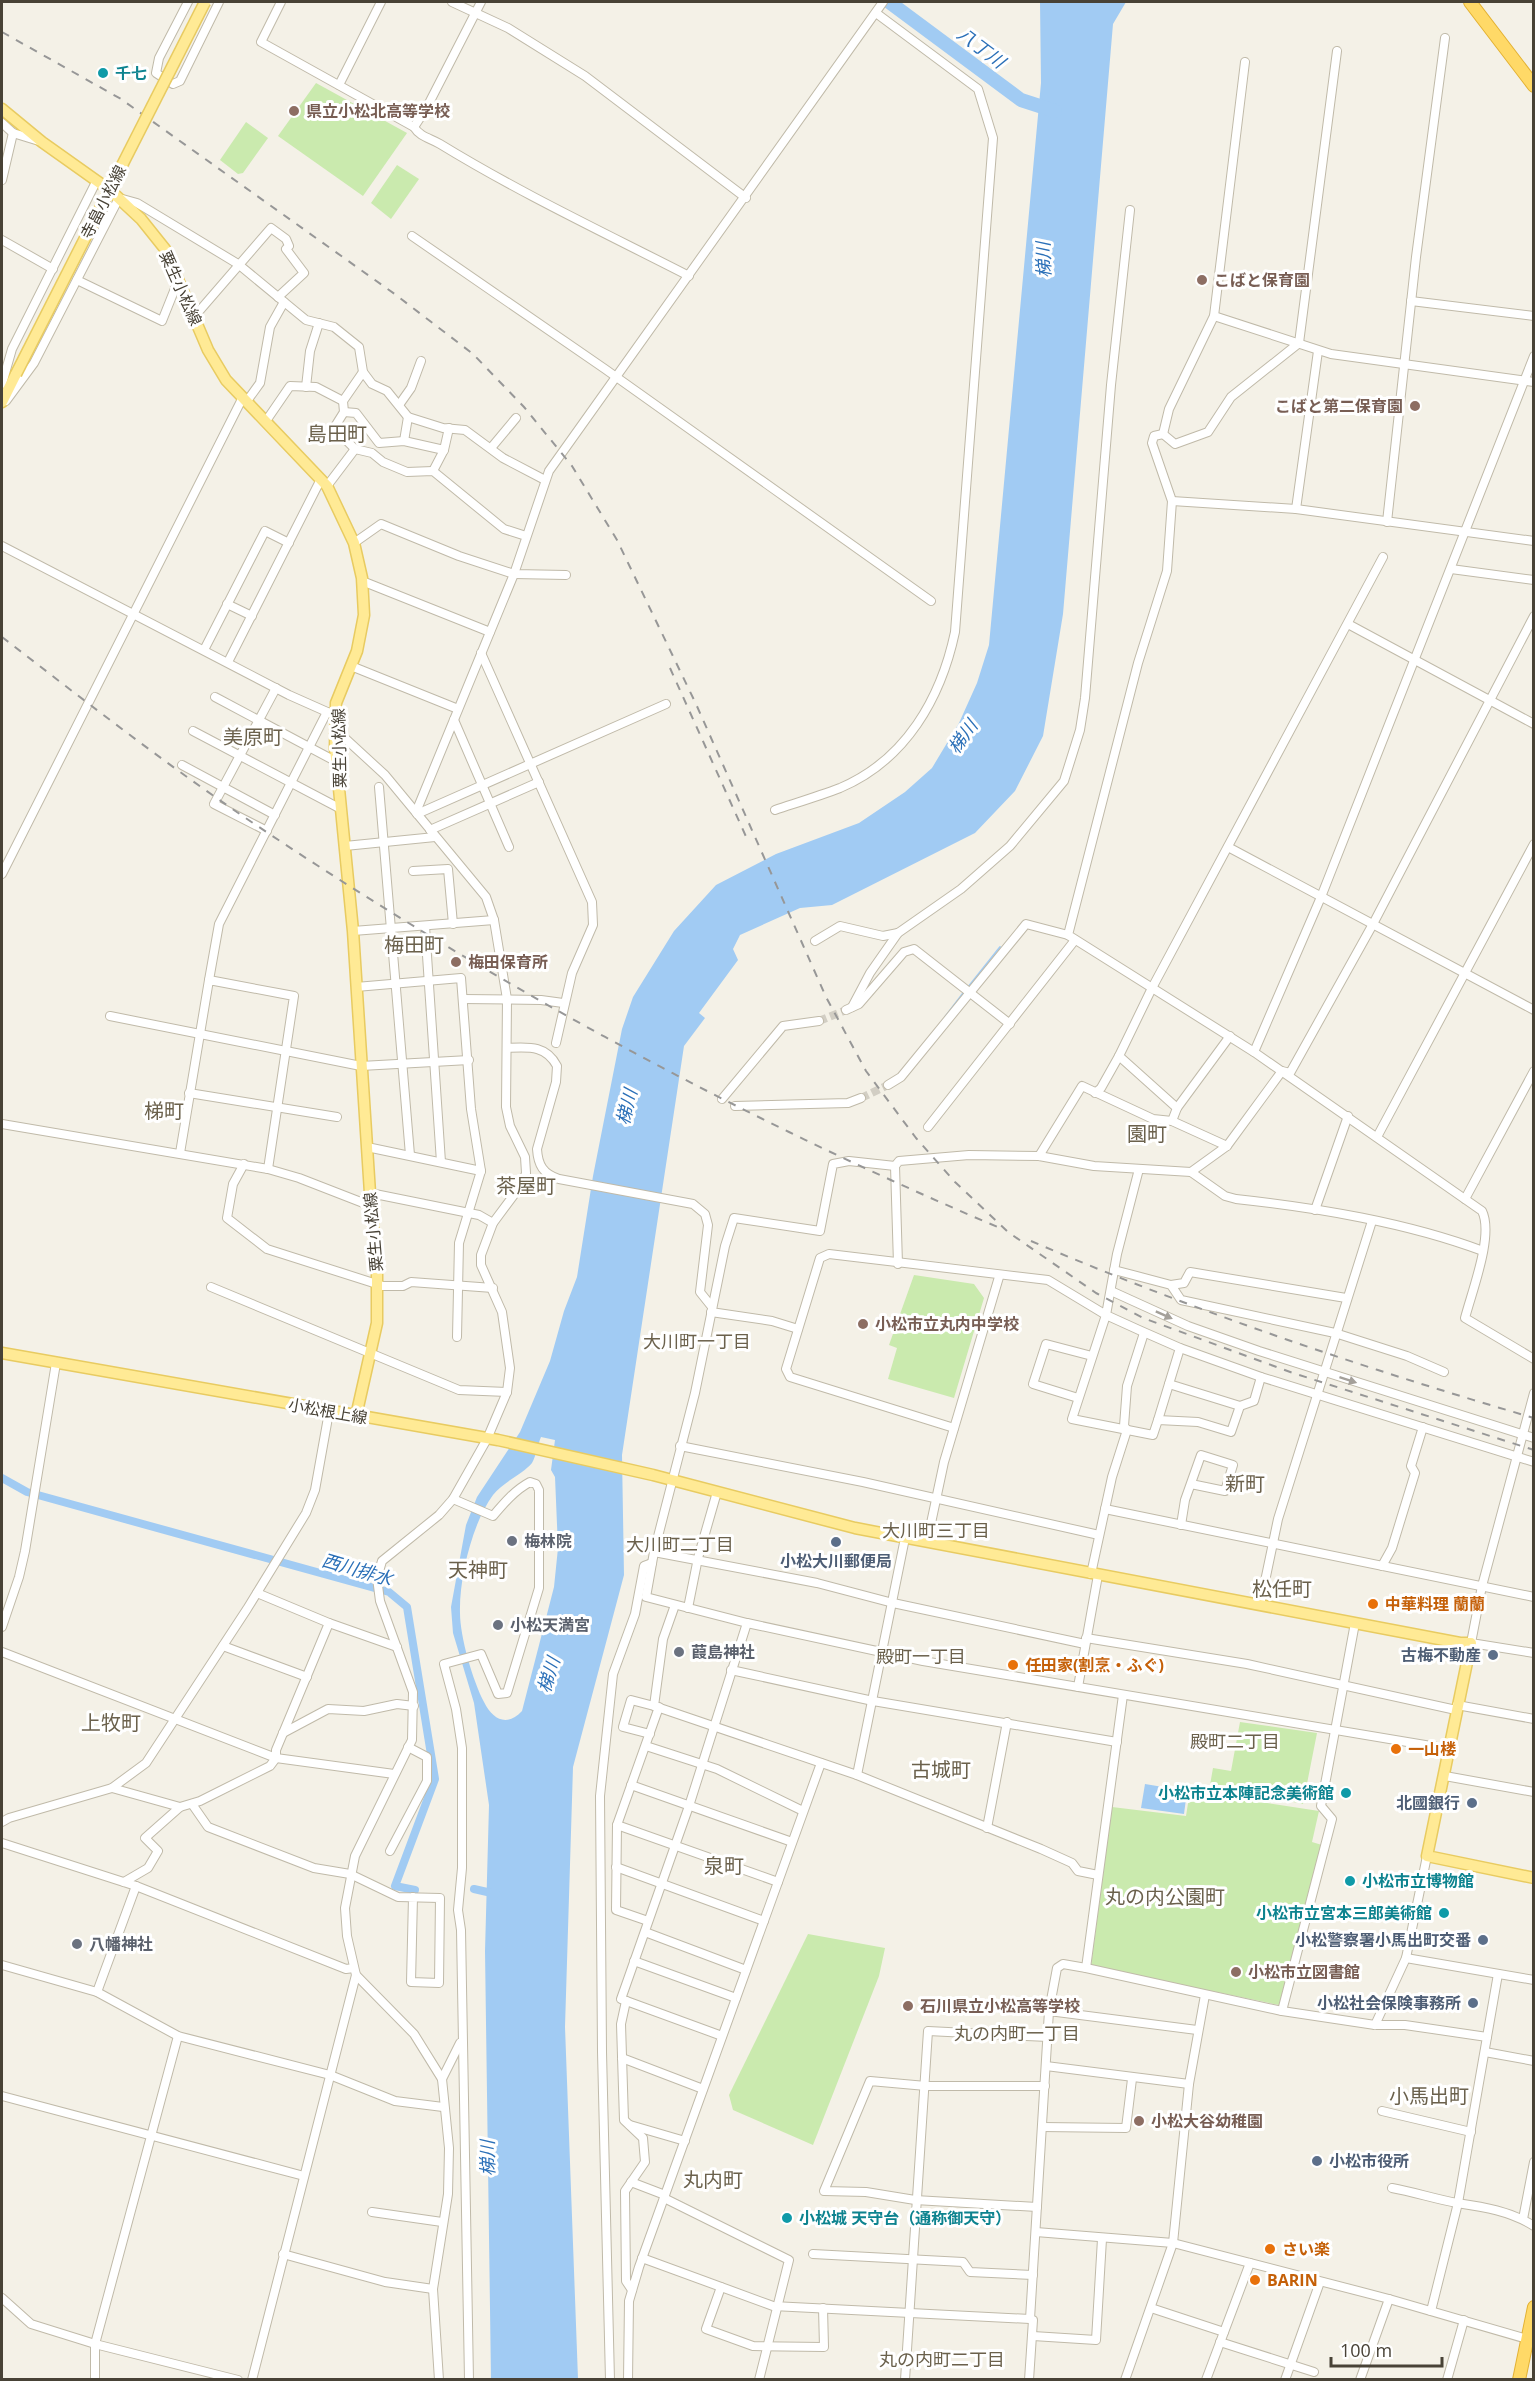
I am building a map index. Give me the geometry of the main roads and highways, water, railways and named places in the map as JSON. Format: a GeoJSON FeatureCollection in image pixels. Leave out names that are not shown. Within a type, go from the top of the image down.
{"type":"FeatureCollection","features":[{"type":"Feature","properties":{"kind":"highway"},"geometry":{"type":"LineString","coordinates":[[1470,2],[1533,86]]}},
{"type":"Feature","properties":{"kind":"highway"},"geometry":{"type":"LineString","coordinates":[[1519,2379],[1530,2339],[1533,2307]]}},
{"type":"Feature","properties":{"kind":"main road","name":"寺畠小松線"},"geometry":{"type":"LineString","coordinates":[[2,404],[205,2]]}},
{"type":"Feature","properties":{"kind":"main road","name":"粟生小松線"},"geometry":{"type":"LineString","coordinates":[[2,109],[42,142],[119,198],[141,219],[165,249],[208,350],[226,380],[324,483],[354,543],[362,581],[364,615],[357,651],[331,713],[336,730],[353,931],[377,1284],[377,1323],[356,1416]]}},
{"type":"Feature","properties":{"kind":"main road","name":"小松根上線"},"geometry":{"type":"LineString","coordinates":[[2,1353],[493,1439],[653,1475],[855,1528],[1095,1575],[1460,1643],[1471,1643],[1427,1856],[1533,1878]]}},
{"type":"Feature","properties":{"kind":"water","name":"梯川"},"geometry":{"type":"Polygon","coordinates":[[[1040,2],[1126,2],[1113,24],[1063,614],[1043,736],[1015,791],[975,833],[832,905],[800,908],[740,935],[733,949],[738,960],[699,1013],[705,1018],[684,1046],[622,1455],[624,1575],[573,1767],[565,2027],[578,2379],[491,2380],[485,1951],[489,1805],[474,1703],[453,1633],[451,1607],[466,1525],[477,1497],[520,1432],[550,1361],[564,1311],[577,1277],[593,1176],[622,1029],[633,997],[674,931],[716,885],[776,854],[859,823],[905,792],[932,768],[959,723],[977,683],[989,645],[1041,83],[1040,2]],[[541,1437],[532,1463],[493,1495],[479,1520],[464,1568],[460,1613],[465,1646],[484,1702],[496,1717],[506,1720],[522,1711],[554,1587],[558,1548],[555,1477],[551,1470],[555,1440],[541,1437]]]}},
{"type":"Feature","properties":{"kind":"water"},"geometry":{"type":"Polygon","coordinates":[[[1145,1784],[1187,1791],[1184,1814],[1141,1808],[1145,1784]]]}},
{"type":"Feature","properties":{"kind":"waterway","name":"八丁川"},"geometry":{"type":"LineString","coordinates":[[889,2],[1021,100],[1055,111]]}},
{"type":"Feature","properties":{"kind":"waterway"},"geometry":{"type":"LineString","coordinates":[[969,986],[1000,947]]}},
{"type":"Feature","properties":{"kind":"waterway"},"geometry":{"type":"LineString","coordinates":[[945,1017],[964,992]]}},
{"type":"Feature","properties":{"kind":"waterway","name":"西川排水"},"geometry":{"type":"LineString","coordinates":[[2,1478],[27,1492],[389,1592],[407,1607],[435,1779],[395,1886],[415,1890]]}},
{"type":"Feature","properties":{"kind":"waterway","name":"西川排水"},"geometry":{"type":"LineString","coordinates":[[474,1889],[496,1894]]}},
{"type":"Feature","properties":{"kind":"tunnel"},"geometry":{"type":"LineString","coordinates":[[819,1021],[846,1010]]}},
{"type":"Feature","properties":{"kind":"tunnel"},"geometry":{"type":"LineString","coordinates":[[861,1098],[888,1085]]}},
{"type":"Feature","properties":{"kind":"railway"},"geometry":{"type":"LineString","coordinates":[[2,32],[121,99],[396,295],[473,354],[524,407],[572,466],[617,540],[696,704],[826,997],[866,1071],[916,1138],[955,1182],[1008,1232],[1096,1293],[1143,1318],[1293,1373],[1534,1450]]}},
{"type":"Feature","properties":{"kind":"railway"},"geometry":{"type":"LineString","coordinates":[[2,637],[223,803],[434,939],[526,993],[712,1094],[903,1186],[1000,1228]]}},
{"type":"Feature","properties":{"kind":"railway"},"geometry":{"type":"LineString","coordinates":[[670,668],[748,841]]}},
{"type":"Feature","properties":{"kind":"railway"},"geometry":{"type":"LineString","coordinates":[[1031,1241],[1217,1315],[1406,1379],[1534,1418]]}},
{"type":"Feature","properties":{"kind":"place","name":"千七"},"geometry":{"type":"Point","coordinates":[103,73]}},
{"type":"Feature","properties":{"kind":"place","name":"県立小松北高等学校"},"geometry":{"type":"Point","coordinates":[294,111]}},
{"type":"Feature","properties":{"kind":"place","name":"こばと保育園"},"geometry":{"type":"Point","coordinates":[1202,280]}},
{"type":"Feature","properties":{"kind":"place","name":"こばと第二保育園"},"geometry":{"type":"Point","coordinates":[1415,406]}},
{"type":"Feature","properties":{"kind":"place","name":"梅田保育所"},"geometry":{"type":"Point","coordinates":[456,962]}},
{"type":"Feature","properties":{"kind":"place","name":"小松市立丸内中学校"},"geometry":{"type":"Point","coordinates":[863,1324]}},
{"type":"Feature","properties":{"kind":"place","name":"梅林院"},"geometry":{"type":"Point","coordinates":[512,1541]}},
{"type":"Feature","properties":{"kind":"place","name":"小松大川郵便局"},"geometry":{"type":"Point","coordinates":[836,1542]}},
{"type":"Feature","properties":{"kind":"place","name":"中華料理 蘭蘭"},"geometry":{"type":"Point","coordinates":[1373,1604]}},
{"type":"Feature","properties":{"kind":"place","name":"小松天満宮"},"geometry":{"type":"Point","coordinates":[498,1625]}},
{"type":"Feature","properties":{"kind":"place","name":"葭島神社"},"geometry":{"type":"Point","coordinates":[679,1652]}},
{"type":"Feature","properties":{"kind":"place","name":"古梅不動産"},"geometry":{"type":"Point","coordinates":[1493,1655]}},
{"type":"Feature","properties":{"kind":"place","name":"任田家(割烹・ふぐ)"},"geometry":{"type":"Point","coordinates":[1013,1665]}},
{"type":"Feature","properties":{"kind":"place","name":"一山楼"},"geometry":{"type":"Point","coordinates":[1396,1749]}},
{"type":"Feature","properties":{"kind":"place","name":"小松市立本陣記念美術館"},"geometry":{"type":"Point","coordinates":[1346,1793]}},
{"type":"Feature","properties":{"kind":"place","name":"北國銀行"},"geometry":{"type":"Point","coordinates":[1472,1803]}},
{"type":"Feature","properties":{"kind":"place","name":"小松市立博物館"},"geometry":{"type":"Point","coordinates":[1350,1881]}},
{"type":"Feature","properties":{"kind":"place","name":"小松市立宮本三郎美術館"},"geometry":{"type":"Point","coordinates":[1444,1913]}},
{"type":"Feature","properties":{"kind":"place","name":"小松警察署小馬出町交番"},"geometry":{"type":"Point","coordinates":[1483,1940]}},
{"type":"Feature","properties":{"kind":"place","name":"八幡神社"},"geometry":{"type":"Point","coordinates":[77,1944]}},
{"type":"Feature","properties":{"kind":"place","name":"小松市立図書館"},"geometry":{"type":"Point","coordinates":[1236,1972]}},
{"type":"Feature","properties":{"kind":"place","name":"小松社会保険事務所"},"geometry":{"type":"Point","coordinates":[1473,2003]}},
{"type":"Feature","properties":{"kind":"place","name":"石川県立小松高等学校"},"geometry":{"type":"Point","coordinates":[908,2006]}},
{"type":"Feature","properties":{"kind":"place","name":"小松大谷幼稚園"},"geometry":{"type":"Point","coordinates":[1139,2121]}},
{"type":"Feature","properties":{"kind":"place","name":"小松市役所"},"geometry":{"type":"Point","coordinates":[1317,2161]}},
{"type":"Feature","properties":{"kind":"place","name":"小松城 天守台（通称御天守）"},"geometry":{"type":"Point","coordinates":[787,2218]}},
{"type":"Feature","properties":{"kind":"place","name":"さい楽"},"geometry":{"type":"Point","coordinates":[1270,2249]}},
{"type":"Feature","properties":{"kind":"place","name":"BARIN"},"geometry":{"type":"Point","coordinates":[1255,2280]}},
{"type":"Feature","properties":{"kind":"district","name":"島田町"},"geometry":{"type":"Point","coordinates":[337,434]}},
{"type":"Feature","properties":{"kind":"district","name":"美原町"},"geometry":{"type":"Point","coordinates":[253,737]}},
{"type":"Feature","properties":{"kind":"district","name":"梅田町"},"geometry":{"type":"Point","coordinates":[414,945]}},
{"type":"Feature","properties":{"kind":"district","name":"梯町"},"geometry":{"type":"Point","coordinates":[164,1111]}},
{"type":"Feature","properties":{"kind":"district","name":"園町"},"geometry":{"type":"Point","coordinates":[1147,1134]}},
{"type":"Feature","properties":{"kind":"district","name":"茶屋町"},"geometry":{"type":"Point","coordinates":[526,1186]}},
{"type":"Feature","properties":{"kind":"district","name":"大川町一丁目"},"geometry":{"type":"Point","coordinates":[697,1342]}},
{"type":"Feature","properties":{"kind":"district","name":"新町"},"geometry":{"type":"Point","coordinates":[1245,1484]}},
{"type":"Feature","properties":{"kind":"district","name":"大川町三丁目"},"geometry":{"type":"Point","coordinates":[936,1531]}},
{"type":"Feature","properties":{"kind":"district","name":"大川町二丁目"},"geometry":{"type":"Point","coordinates":[680,1545]}},
{"type":"Feature","properties":{"kind":"district","name":"天神町"},"geometry":{"type":"Point","coordinates":[478,1570]}},
{"type":"Feature","properties":{"kind":"district","name":"松任町"},"geometry":{"type":"Point","coordinates":[1282,1589]}},
{"type":"Feature","properties":{"kind":"district","name":"殿町一丁目"},"geometry":{"type":"Point","coordinates":[921,1657]}},
{"type":"Feature","properties":{"kind":"district","name":"上牧町"},"geometry":{"type":"Point","coordinates":[111,1723]}},
{"type":"Feature","properties":{"kind":"district","name":"殿町二丁目"},"geometry":{"type":"Point","coordinates":[1235,1742]}},
{"type":"Feature","properties":{"kind":"district","name":"古城町"},"geometry":{"type":"Point","coordinates":[941,1770]}},
{"type":"Feature","properties":{"kind":"district","name":"泉町"},"geometry":{"type":"Point","coordinates":[724,1866]}},
{"type":"Feature","properties":{"kind":"district","name":"丸の内公園町"},"geometry":{"type":"Point","coordinates":[1165,1897]}},
{"type":"Feature","properties":{"kind":"district","name":"丸の内町一丁目"},"geometry":{"type":"Point","coordinates":[1017,2034]}},
{"type":"Feature","properties":{"kind":"district","name":"小馬出町"},"geometry":{"type":"Point","coordinates":[1429,2096]}},
{"type":"Feature","properties":{"kind":"district","name":"丸内町"},"geometry":{"type":"Point","coordinates":[713,2180]}},
{"type":"Feature","properties":{"kind":"district","name":"丸の内町二丁目"},"geometry":{"type":"Point","coordinates":[942,2360]}}]}
